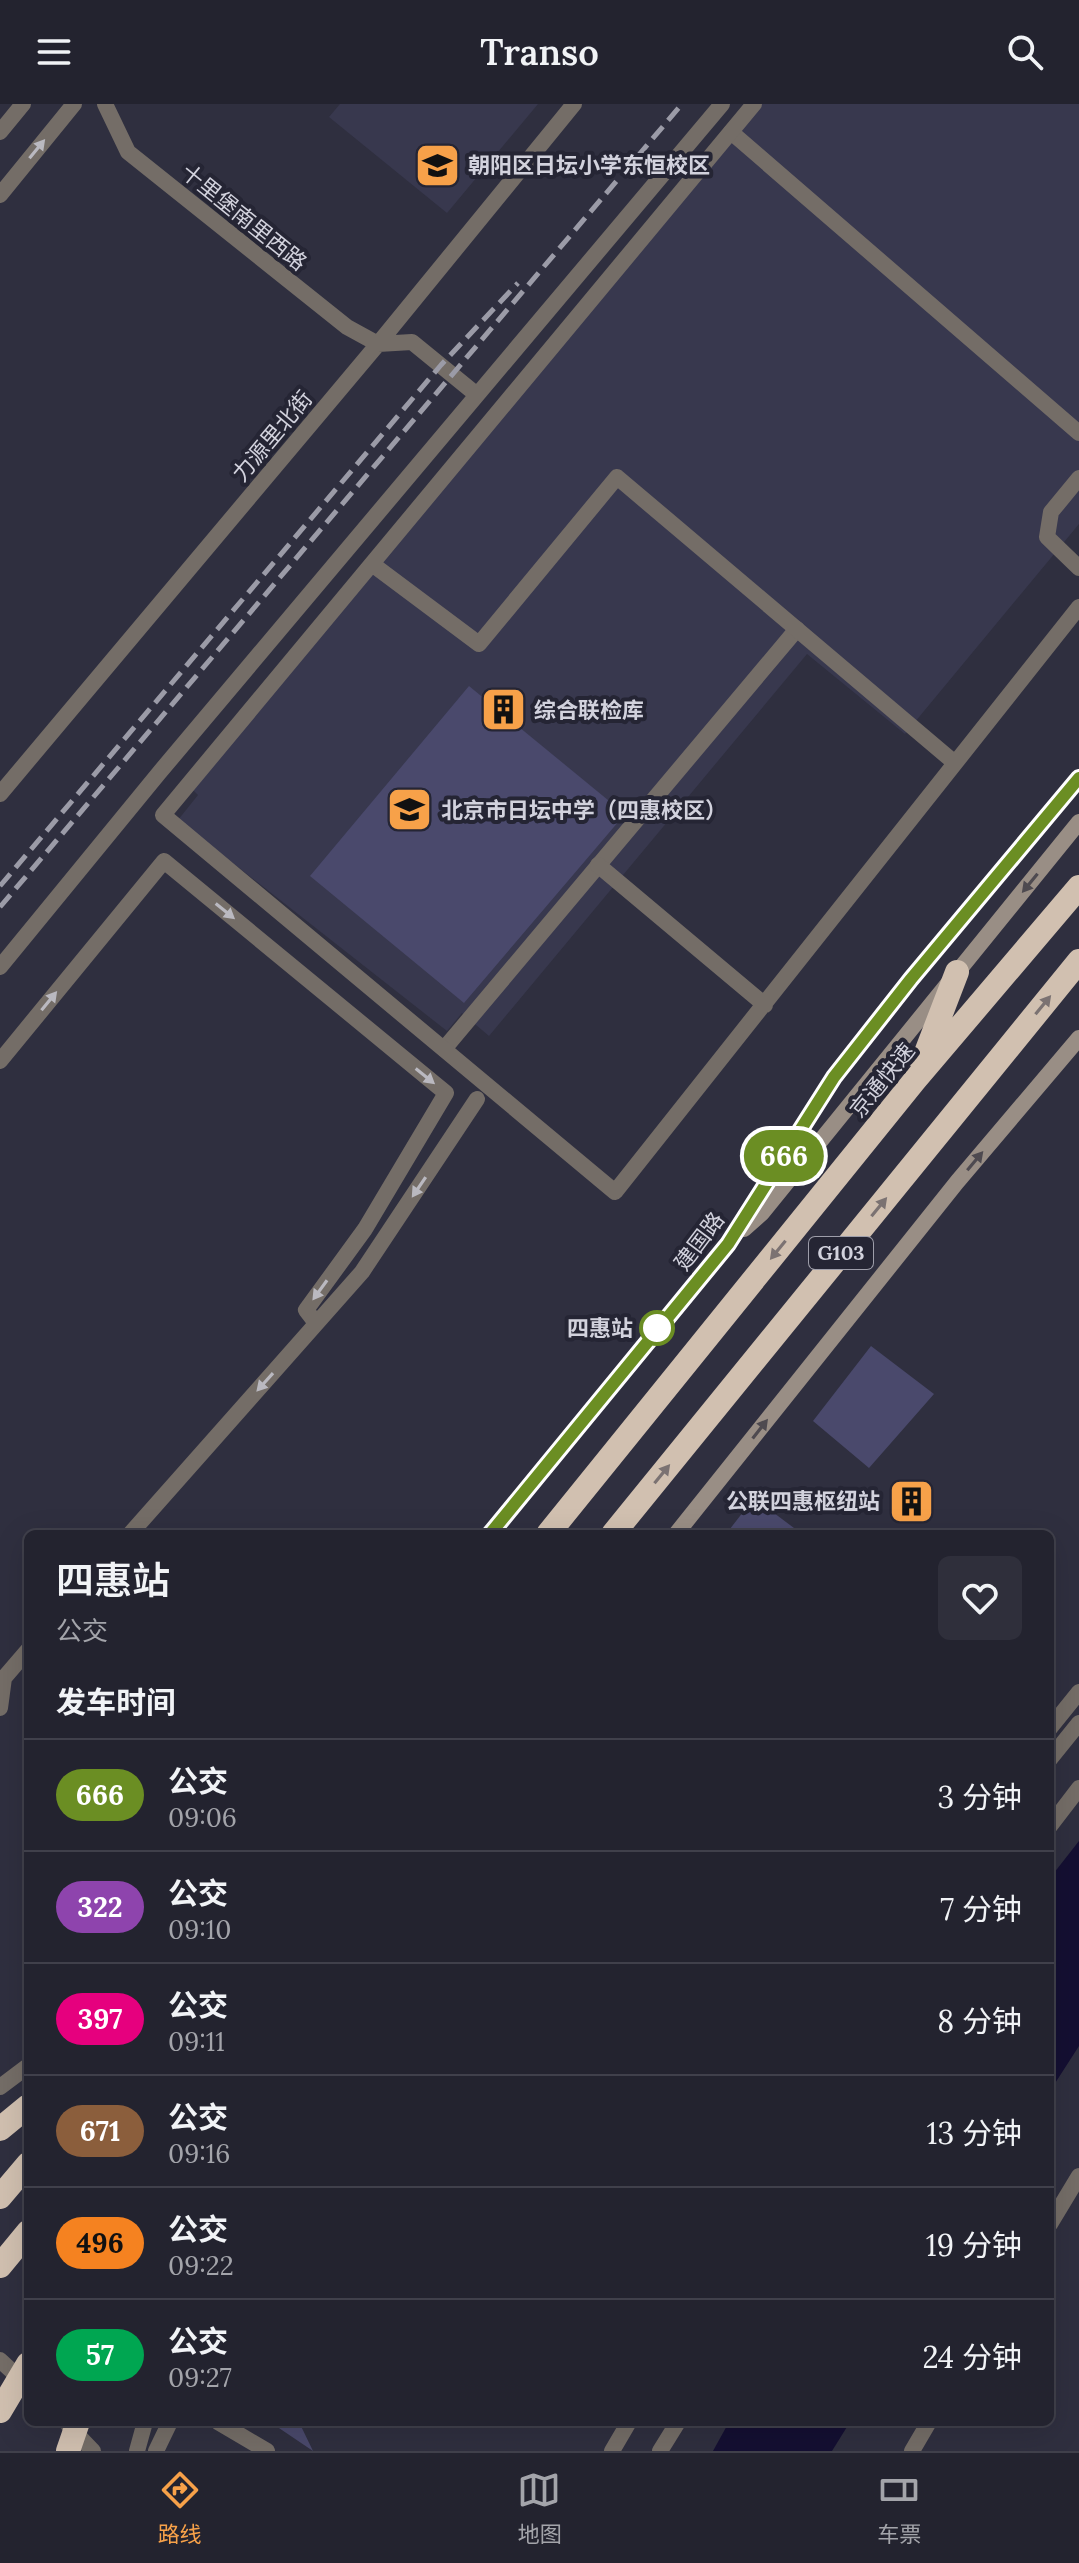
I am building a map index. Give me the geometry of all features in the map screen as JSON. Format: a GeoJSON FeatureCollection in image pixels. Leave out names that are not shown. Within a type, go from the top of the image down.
{"type":"FeatureCollection","features":[{"type":"Feature","properties":{"kind":"highway","name":"京通快速"},"geometry":{"type":"LineString","coordinates":[[551,1530],[915,1080],[1079,887]]}},
{"type":"Feature","properties":{"kind":"highway","name":"G103"},"geometry":{"type":"LineString","coordinates":[[616,1530],[1076,966]]}},
{"type":"Feature","properties":{"kind":"highway"},"geometry":{"type":"LineString","coordinates":[[915,1080],[957,972]]}},
{"type":"Feature","properties":{"kind":"highway"},"geometry":{"type":"LineString","coordinates":[[0,2129],[24,2109]]}},
{"type":"Feature","properties":{"kind":"highway"},"geometry":{"type":"LineString","coordinates":[[0,2197],[24,2169]]}},
{"type":"Feature","properties":{"kind":"highway"},"geometry":{"type":"LineString","coordinates":[[0,2266],[24,2237]]}},
{"type":"Feature","properties":{"kind":"highway"},"geometry":{"type":"LineString","coordinates":[[0,2411],[24,2371]]}},
{"type":"Feature","properties":{"kind":"highway"},"geometry":{"type":"LineString","coordinates":[[68,2451],[77,2426]]}},
{"type":"Feature","properties":{"kind":"main road","name":"建国路"},"geometry":{"type":"LineString","coordinates":[[493,1530],[728,1244],[834,1077],[911,979],[1079,778]]}},
{"type":"Feature","properties":{"kind":"main road"},"geometry":{"type":"LineString","coordinates":[[728,1244],[762,1213],[1079,822]]}},
{"type":"Feature","properties":{"kind":"main road"},"geometry":{"type":"LineString","coordinates":[[679,1530],[947,1194],[1079,1038]]}},
{"type":"Feature","properties":{"kind":"street"},"geometry":{"type":"LineString","coordinates":[[0,132],[23,104]]}},
{"type":"Feature","properties":{"kind":"street"},"geometry":{"type":"LineString","coordinates":[[0,195],[74,104]]}},
{"type":"Feature","properties":{"kind":"street","name":"十里堡南里西路"},"geometry":{"type":"LineString","coordinates":[[105,104],[128,152],[347,327],[378,344]]}},
{"type":"Feature","properties":{"kind":"street","name":"力源里北街"},"geometry":{"type":"LineString","coordinates":[[0,794],[378,344],[574,104]]}},
{"type":"Feature","properties":{"kind":"street"},"geometry":{"type":"LineString","coordinates":[[0,967],[159,773],[722,104]]}},
{"type":"Feature","properties":{"kind":"street"},"geometry":{"type":"LineString","coordinates":[[754,104],[163,815],[615,1192],[1079,607]]}},
{"type":"Feature","properties":{"kind":"street"},"geometry":{"type":"LineString","coordinates":[[731,132],[1079,433]]}},
{"type":"Feature","properties":{"kind":"street"},"geometry":{"type":"LineString","coordinates":[[378,344],[412,342],[477,395]]}},
{"type":"Feature","properties":{"kind":"street"},"geometry":{"type":"LineString","coordinates":[[372,564],[479,644],[617,477],[955,763]]}},
{"type":"Feature","properties":{"kind":"street"},"geometry":{"type":"LineString","coordinates":[[1079,478],[1051,512],[1047,537],[1079,568]]}},
{"type":"Feature","properties":{"kind":"street"},"geometry":{"type":"LineString","coordinates":[[444,1049],[797,629]]}},
{"type":"Feature","properties":{"kind":"street"},"geometry":{"type":"LineString","coordinates":[[0,1061],[164,861],[446,1093],[365,1229],[306,1310],[316,1323]]}},
{"type":"Feature","properties":{"kind":"street"},"geometry":{"type":"LineString","coordinates":[[598,865],[765,1005]]}},
{"type":"Feature","properties":{"kind":"street"},"geometry":{"type":"LineString","coordinates":[[134,1530],[362,1272],[477,1099]]}},
{"type":"Feature","properties":{"kind":"street"},"geometry":{"type":"LineString","coordinates":[[0,1708],[2,1676],[24,1654]]}},
{"type":"Feature","properties":{"kind":"street"},"geometry":{"type":"LineString","coordinates":[[1054,1723],[1079,1692]]}},
{"type":"Feature","properties":{"kind":"street"},"geometry":{"type":"LineString","coordinates":[[1054,1754],[1079,1723]]}},
{"type":"Feature","properties":{"kind":"street"},"geometry":{"type":"LineString","coordinates":[[1054,1821],[1079,1788]]}},
{"type":"Feature","properties":{"kind":"street"},"geometry":{"type":"LineString","coordinates":[[0,2087],[24,2069]]}},
{"type":"Feature","properties":{"kind":"street"},"geometry":{"type":"LineString","coordinates":[[1054,2217],[1079,2176]]}},
{"type":"Feature","properties":{"kind":"street"},"geometry":{"type":"LineString","coordinates":[[0,2360],[24,2382]]}},
{"type":"Feature","properties":{"kind":"street"},"geometry":{"type":"LineString","coordinates":[[69,2426],[93,2451]]}},
{"type":"Feature","properties":{"kind":"street"},"geometry":{"type":"LineString","coordinates":[[137,2451],[144,2426]]}},
{"type":"Feature","properties":{"kind":"street"},"geometry":{"type":"LineString","coordinates":[[156,2451],[168,2426]]}},
{"type":"Feature","properties":{"kind":"street"},"geometry":{"type":"LineString","coordinates":[[225,2426],[267,2451]]}},
{"type":"Feature","properties":{"kind":"street"},"geometry":{"type":"LineString","coordinates":[[612,2451],[627,2426]]}},
{"type":"Feature","properties":{"kind":"street"},"geometry":{"type":"LineString","coordinates":[[660,2451],[676,2426]]}},
{"type":"Feature","properties":{"kind":"street"},"geometry":{"type":"LineString","coordinates":[[912,2451],[927,2426]]}},
{"type":"Feature","properties":{"kind":"shaded area","name":"朝阳区日坛小学东恒校区"},"geometry":{"type":"Polygon","coordinates":[[[340,104],[538,104],[447,213],[329,117],[340,104]]]}},
{"type":"Feature","properties":{"kind":"shaded area"},"geometry":{"type":"Polygon","coordinates":[[[759,104],[1079,104],[1079,524],[905,734],[807,654],[489,1036],[462,1013],[447,1031],[178,820],[198,795],[191,788],[759,104]]]}},
{"type":"Feature","properties":{"kind":"shaded area"},"geometry":{"type":"Polygon","coordinates":[[[469,686],[625,814],[464,1003],[310,876],[469,686]]]}},
{"type":"Feature","properties":{"kind":"shaded area"},"geometry":{"type":"Polygon","coordinates":[[[871,1346],[934,1394],[869,1468],[813,1421],[871,1346]]]}},
{"type":"Feature","properties":{"kind":"shaded area"},"geometry":{"type":"Polygon","coordinates":[[[754,1498],[797,1530],[729,1530],[754,1498]]]}},
{"type":"Feature","properties":{"kind":"shaded area"},"geometry":{"type":"Polygon","coordinates":[[[1079,1841],[1079,2046],[1054,2085],[1054,1873],[1079,1841]]]}},
{"type":"Feature","properties":{"kind":"shaded area"},"geometry":{"type":"Polygon","coordinates":[[[276,2426],[301,2426],[313,2451],[276,2426]]]}},
{"type":"Feature","properties":{"kind":"shaded area"},"geometry":{"type":"Polygon","coordinates":[[[727,2426],[848,2426],[832,2451],[713,2451],[727,2426]]]}},
{"type":"Feature","properties":{"kind":"railway"},"geometry":{"type":"LineString","coordinates":[[0,907],[682,104]]}},
{"type":"Feature","properties":{"kind":"railway"},"geometry":{"type":"LineString","coordinates":[[0,886],[441,365],[518,283]]}},
{"type":"Feature","properties":{"kind":"bus line","name":"666"},"geometry":{"type":"LineString","coordinates":[[493,1530],[728,1244],[834,1077],[911,979],[1079,778]]}},
{"type":"Feature","properties":{"kind":"place","name":"朝阳区日坛小学东恒校区"},"geometry":{"type":"Point","coordinates":[437,165]}},
{"type":"Feature","properties":{"kind":"place","name":"综合联检库"},"geometry":{"type":"Point","coordinates":[503,710]}},
{"type":"Feature","properties":{"kind":"place","name":"北京市日坛中学（四惠校区）"},"geometry":{"type":"Point","coordinates":[410,810]}},
{"type":"Feature","properties":{"kind":"place","name":"四惠站"},"geometry":{"type":"Point","coordinates":[657,1328]}},
{"type":"Feature","properties":{"kind":"place","name":"公联四惠枢纽站"},"geometry":{"type":"Point","coordinates":[911,1501]}}]}
